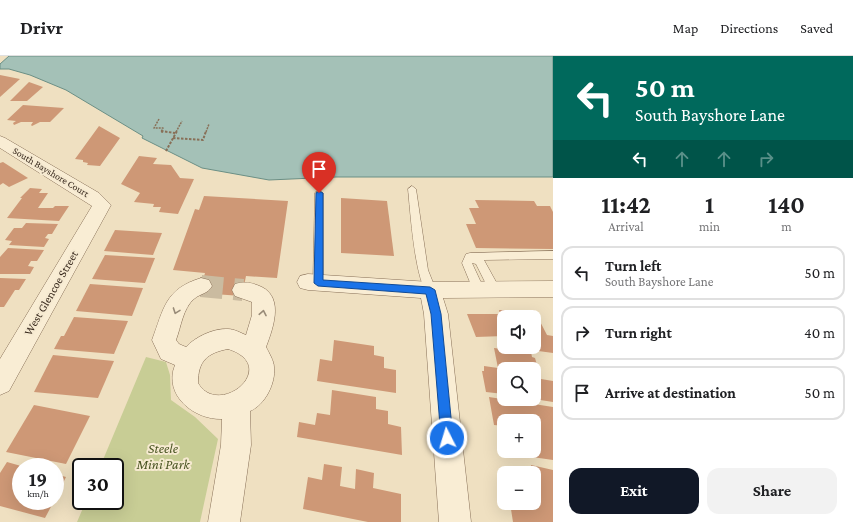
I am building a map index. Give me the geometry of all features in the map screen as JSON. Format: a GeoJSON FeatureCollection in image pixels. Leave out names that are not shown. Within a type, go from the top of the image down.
{"type":"FeatureCollection","features":[{"type":"Feature","properties":{"kind":"street","name":"South Bayshore Court"},"geometry":{"type":"LineString","coordinates":[[0,141],[101,203]]}},
{"type":"Feature","properties":{"kind":"street","name":"West Glencoe Street"},"geometry":{"type":"LineString","coordinates":[[0,383],[100,208],[101,203]]}},
{"type":"Feature","properties":{"kind":"street"},"geometry":{"type":"LineString","coordinates":[[313,283],[430,290],[553,289]]}},
{"type":"Feature","properties":{"kind":"street"},"geometry":{"type":"LineString","coordinates":[[190,359],[177,356],[171,352],[166,347],[164,340],[180,298],[190,289],[201,286]]}},
{"type":"Feature","properties":{"kind":"street"},"geometry":{"type":"LineString","coordinates":[[243,290],[253,292],[260,296],[264,301],[265,306],[259,333],[253,348]]}},
{"type":"Feature","properties":{"kind":"street"},"geometry":{"type":"LineString","coordinates":[[430,290],[436,314],[455,522]]}},
{"type":"Feature","properties":{"kind":"street"},"geometry":{"type":"LineString","coordinates":[[219,340],[237,340],[253,348],[262,364],[263,373],[260,383],[251,396],[236,404],[215,407],[196,399],[186,384],[186,367],[190,359],[202,346],[219,340]]}},
{"type":"Feature","properties":{"kind":"street"},"geometry":{"type":"LineString","coordinates":[[224,522],[236,445],[236,404]]}},
{"type":"Feature","properties":{"kind":"lane"},"geometry":{"type":"LineString","coordinates":[[412,190],[422,270],[430,290]]}},
{"type":"Feature","properties":{"kind":"lane"},"geometry":{"type":"LineString","coordinates":[[313,283],[319,193]]}},
{"type":"Feature","properties":{"kind":"lane"},"geometry":{"type":"LineString","coordinates":[[470,257],[553,255]]}},
{"type":"Feature","properties":{"kind":"lane"},"geometry":{"type":"LineString","coordinates":[[470,257],[480,262],[486,289]]}},
{"type":"Feature","properties":{"kind":"lane"},"geometry":{"type":"LineString","coordinates":[[470,257],[467,263],[486,289]]}},
{"type":"Feature","properties":{"kind":"path"},"geometry":{"type":"LineString","coordinates":[[159,119],[154,128],[163,128],[161,132],[176,133]]}},
{"type":"Feature","properties":{"kind":"path"},"geometry":{"type":"LineString","coordinates":[[166,151],[182,121]]}},
{"type":"Feature","properties":{"kind":"path"},"geometry":{"type":"LineString","coordinates":[[173,138],[202,140],[209,124]]}},
{"type":"Feature","properties":{"kind":"green space","name":"Steele Mini Park"},"geometry":{"type":"Polygon","coordinates":[[[146,357],[166,362],[170,375],[171,400],[195,417],[218,439],[200,522],[77,522],[82,510],[124,510],[124,458],[104,458],[146,357]]]}},
{"type":"Feature","properties":{"kind":"water"},"geometry":{"type":"Polygon","coordinates":[[[9,56],[553,56],[553,177],[336,177],[269,180],[202,168],[142,138],[143,136],[66,90],[30,75],[9,69],[0,69],[0,64],[9,56]]]}},
{"type":"Feature","properties":{"kind":"building"},"geometry":{"type":"Polygon","coordinates":[[[0,75],[20,79],[0,97],[0,75]]]}},
{"type":"Feature","properties":{"kind":"building"},"geometry":{"type":"Polygon","coordinates":[[[29,82],[43,87],[27,101],[10,101],[29,82]]]}},
{"type":"Feature","properties":{"kind":"building"},"geometry":{"type":"Polygon","coordinates":[[[23,105],[64,108],[50,122],[40,122],[32,126],[31,125],[33,122],[21,122],[14,125],[13,123],[16,121],[7,120],[23,105]]]}},
{"type":"Feature","properties":{"kind":"building"},"geometry":{"type":"Polygon","coordinates":[[[99,126],[120,138],[100,166],[87,165],[88,163],[83,162],[83,160],[75,159],[99,126]]]}},
{"type":"Feature","properties":{"kind":"building"},"geometry":{"type":"Polygon","coordinates":[[[139,156],[157,158],[153,164],[171,165],[180,178],[194,179],[178,214],[159,212],[161,207],[153,207],[154,204],[134,202],[140,193],[121,184],[139,156]]]}},
{"type":"Feature","properties":{"kind":"building"},"geometry":{"type":"Polygon","coordinates":[[[3,162],[28,178],[9,187],[3,183],[0,185],[0,163],[3,162]]]}},
{"type":"Feature","properties":{"kind":"building"},"geometry":{"type":"Polygon","coordinates":[[[30,188],[42,189],[39,193],[48,193],[38,208],[69,206],[59,221],[7,218],[22,198],[20,198],[30,188]]]}},
{"type":"Feature","properties":{"kind":"building"},"geometry":{"type":"Polygon","coordinates":[[[204,196],[288,201],[277,278],[246,276],[242,296],[199,293],[205,273],[173,270],[195,209],[199,210],[204,196]]]}},
{"type":"Feature","properties":{"kind":"building"},"geometry":{"type":"Polygon","coordinates":[[[341,198],[387,201],[394,256],[341,253],[341,198]]]}},
{"type":"Feature","properties":{"kind":"building"},"geometry":{"type":"Polygon","coordinates":[[[475,200],[534,201],[537,206],[550,206],[553,212],[553,249],[476,248],[466,224],[476,224],[469,208],[479,208],[475,200]]]}},
{"type":"Feature","properties":{"kind":"building"},"geometry":{"type":"Polygon","coordinates":[[[26,223],[58,224],[52,234],[48,234],[45,238],[49,239],[44,247],[9,245],[12,241],[5,240],[14,228],[22,228],[26,223]]]}},
{"type":"Feature","properties":{"kind":"building"},"geometry":{"type":"Polygon","coordinates":[[[115,230],[162,233],[153,255],[104,251],[115,230]]]}},
{"type":"Feature","properties":{"kind":"building"},"geometry":{"type":"Polygon","coordinates":[[[8,248],[44,250],[37,261],[31,261],[28,266],[34,267],[30,274],[0,274],[0,257],[8,248]]]}},
{"type":"Feature","properties":{"kind":"building"},"geometry":{"type":"Polygon","coordinates":[[[105,255],[155,258],[145,283],[92,279],[105,255]]]}},
{"type":"Feature","properties":{"kind":"building"},"geometry":{"type":"Polygon","coordinates":[[[0,278],[26,279],[19,290],[15,290],[4,307],[0,307],[0,278]]]}},
{"type":"Feature","properties":{"kind":"building"},"geometry":{"type":"Polygon","coordinates":[[[90,284],[143,288],[132,316],[76,311],[90,284]]]}},
{"type":"Feature","properties":{"kind":"building"},"geometry":{"type":"Polygon","coordinates":[[[467,314],[497,314],[497,336],[476,337],[467,314]]]}},
{"type":"Feature","properties":{"kind":"building"},"geometry":{"type":"Polygon","coordinates":[[[74,317],[128,321],[114,354],[54,349],[61,336],[64,336],[74,317]]]}},
{"type":"Feature","properties":{"kind":"building"},"geometry":{"type":"Polygon","coordinates":[[[541,323],[547,335],[553,336],[553,353],[541,351],[541,323]]]}},
{"type":"Feature","properties":{"kind":"building"},"geometry":{"type":"Polygon","coordinates":[[[334,340],[374,346],[374,355],[384,357],[384,368],[396,370],[396,393],[317,381],[320,359],[332,361],[334,340]]]}},
{"type":"Feature","properties":{"kind":"building"},"geometry":{"type":"Polygon","coordinates":[[[494,348],[497,348],[497,354],[531,354],[536,362],[497,362],[494,348]]]}},
{"type":"Feature","properties":{"kind":"building"},"geometry":{"type":"Polygon","coordinates":[[[53,355],[114,361],[98,398],[34,392],[53,355]]]}},
{"type":"Feature","properties":{"kind":"building"},"geometry":{"type":"Polygon","coordinates":[[[484,366],[497,368],[497,393],[486,392],[482,371],[484,371],[484,366]]]}},
{"type":"Feature","properties":{"kind":"building"},"geometry":{"type":"Polygon","coordinates":[[[541,379],[553,381],[553,402],[541,400],[541,379]]]}},
{"type":"Feature","properties":{"kind":"building"},"geometry":{"type":"Polygon","coordinates":[[[332,390],[376,397],[376,409],[388,411],[388,424],[401,427],[402,455],[297,437],[299,422],[315,425],[317,413],[330,415],[332,390]]]}},
{"type":"Feature","properties":{"kind":"building"},"geometry":{"type":"Polygon","coordinates":[[[489,397],[497,398],[497,406],[541,405],[553,407],[553,460],[539,458],[541,458],[541,414],[497,414],[497,425],[494,425],[489,397]]]}},
{"type":"Feature","properties":{"kind":"building"},"geometry":{"type":"Polygon","coordinates":[[[34,405],[90,416],[66,464],[64,464],[64,458],[36,458],[6,452],[34,405]]]}},
{"type":"Feature","properties":{"kind":"building"},"geometry":{"type":"Polygon","coordinates":[[[7,462],[12,463],[12,509],[0,506],[0,473],[7,462]]]}},
{"type":"Feature","properties":{"kind":"building"},"geometry":{"type":"Polygon","coordinates":[[[324,464],[342,467],[340,486],[355,489],[356,469],[374,473],[373,488],[401,494],[401,522],[368,522],[303,509],[308,477],[322,480],[324,464]]]}},
{"type":"Feature","properties":{"kind":"building"},"geometry":{"type":"Polygon","coordinates":[[[541,467],[553,470],[553,522],[513,522],[511,510],[541,510],[541,467]]]}},
{"type":"Feature","properties":{"kind":"building"},"geometry":{"type":"Polygon","coordinates":[[[15,510],[49,510],[45,518],[15,510]]]}},
{"type":"Feature","properties":{"kind":"tunnel"},"geometry":{"type":"LineString","coordinates":[[201,286],[243,290]]}},
{"type":"Feature","properties":{"kind":"route"},"geometry":{"type":"LineString","coordinates":[[319,193],[318,283],[430,290],[436,314],[447,438]]}}]}
